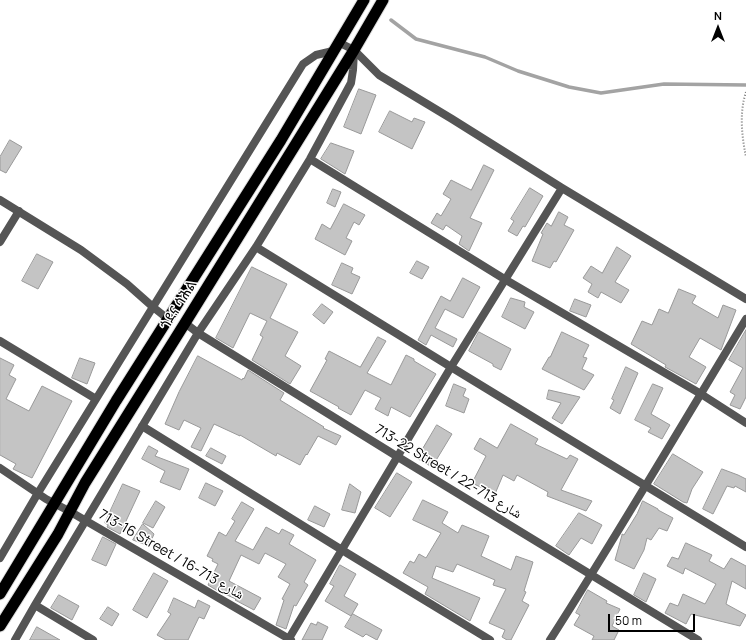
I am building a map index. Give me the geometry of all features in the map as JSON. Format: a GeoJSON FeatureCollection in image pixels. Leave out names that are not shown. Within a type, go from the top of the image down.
{"type":"FeatureCollection","features":[{"type":"Feature","properties":{"kind":"highway","name":"ጎደና ሳሕል"},"geometry":{"type":"LineString","coordinates":[[0,594],[116,401],[281,140],[364,0]]}},
{"type":"Feature","properties":{"kind":"highway","name":"ጎደና ሳሕል"},"geometry":{"type":"LineString","coordinates":[[0,626],[58,534],[85,483],[354,50],[383,0]]}},
{"type":"Feature","properties":{"kind":"street"},"geometry":{"type":"LineString","coordinates":[[0,558],[38,493],[303,64],[316,55],[336,46],[354,50],[379,75],[746,299]]}},
{"type":"Feature","properties":{"kind":"street"},"geometry":{"type":"LineString","coordinates":[[14,640],[198,333],[256,246],[310,159],[351,83],[354,50]]}},
{"type":"Feature","properties":{"kind":"street"},"geometry":{"type":"LineString","coordinates":[[310,159],[506,280],[701,394],[746,423]]}},
{"type":"Feature","properties":{"kind":"street"},"geometry":{"type":"LineString","coordinates":[[289,639],[451,367],[562,188]]}},
{"type":"Feature","properties":{"kind":"street"},"geometry":{"type":"LineString","coordinates":[[0,200],[81,250],[127,284],[168,319]]}},
{"type":"Feature","properties":{"kind":"street"},"geometry":{"type":"LineString","coordinates":[[0,242],[19,211]]}},
{"type":"Feature","properties":{"kind":"street"},"geometry":{"type":"LineString","coordinates":[[256,246],[746,547]]}},
{"type":"Feature","properties":{"kind":"street"},"geometry":{"type":"LineString","coordinates":[[550,640],[592,575],[746,319]]}},
{"type":"Feature","properties":{"kind":"street","name":"713-22 Street / شارع 713-22"},"geometry":{"type":"LineString","coordinates":[[185,323],[198,333],[592,575],[693,639]]}},
{"type":"Feature","properties":{"kind":"street"},"geometry":{"type":"LineString","coordinates":[[0,341],[96,399]]}},
{"type":"Feature","properties":{"kind":"street"},"geometry":{"type":"LineString","coordinates":[[142,426],[490,640]]}},
{"type":"Feature","properties":{"kind":"street","name":"713-16 Street / شارع 713-16"},"geometry":{"type":"LineString","coordinates":[[0,468],[55,504],[70,511],[289,639]]}},
{"type":"Feature","properties":{"kind":"street"},"geometry":{"type":"LineString","coordinates":[[35,605],[93,640]]}},
{"type":"Feature","properties":{"kind":"path"},"geometry":{"type":"LineString","coordinates":[[746,92],[742,119],[743,142],[746,157]]}},
{"type":"Feature","properties":{"kind":"building"},"geometry":{"type":"Polygon","coordinates":[[[359,89],[376,95],[361,134],[344,127],[359,89]]]}},
{"type":"Feature","properties":{"kind":"building"},"geometry":{"type":"Polygon","coordinates":[[[390,111],[412,122],[414,118],[425,122],[412,149],[379,132],[390,111]]]}},
{"type":"Feature","properties":{"kind":"building"},"geometry":{"type":"Polygon","coordinates":[[[10,140],[22,147],[6,173],[0,170],[0,157],[10,140]]]}},
{"type":"Feature","properties":{"kind":"building"},"geometry":{"type":"Polygon","coordinates":[[[331,143],[354,151],[345,174],[321,159],[331,143]]]}},
{"type":"Feature","properties":{"kind":"building"},"geometry":{"type":"Polygon","coordinates":[[[484,165],[494,170],[470,218],[482,223],[469,251],[459,244],[462,236],[446,225],[443,230],[431,223],[437,213],[441,216],[451,199],[443,194],[451,180],[471,190],[484,165]]]}},
{"type":"Feature","properties":{"kind":"building"},"geometry":{"type":"Polygon","coordinates":[[[530,188],[543,196],[525,227],[523,226],[517,236],[508,231],[514,221],[511,219],[530,188]]]}},
{"type":"Feature","properties":{"kind":"building"},"geometry":{"type":"Polygon","coordinates":[[[333,189],[341,192],[335,207],[327,203],[333,189]]]}},
{"type":"Feature","properties":{"kind":"building"},"geometry":{"type":"Polygon","coordinates":[[[344,204],[365,215],[359,225],[354,222],[346,238],[352,241],[345,255],[315,239],[322,224],[330,229],[344,204]]]}},
{"type":"Feature","properties":{"kind":"building"},"geometry":{"type":"Polygon","coordinates":[[[559,212],[568,217],[564,225],[574,230],[556,262],[554,261],[550,268],[532,261],[543,234],[541,233],[547,223],[551,226],[559,212]]]}},
{"type":"Feature","properties":{"kind":"building"},"geometry":{"type":"Polygon","coordinates":[[[617,247],[631,256],[615,282],[629,290],[621,303],[601,292],[598,298],[588,292],[592,284],[583,278],[591,266],[602,273],[617,247]]]}},
{"type":"Feature","properties":{"kind":"building"},"geometry":{"type":"Polygon","coordinates":[[[37,254],[53,262],[38,289],[22,281],[37,254]]]}},
{"type":"Feature","properties":{"kind":"building"},"geometry":{"type":"Polygon","coordinates":[[[417,261],[429,267],[422,279],[410,273],[417,261]]]}},
{"type":"Feature","properties":{"kind":"building"},"geometry":{"type":"Polygon","coordinates":[[[342,263],[353,268],[351,273],[360,277],[352,294],[332,285],[342,263]]]}},
{"type":"Feature","properties":{"kind":"building"},"geometry":{"type":"Polygon","coordinates":[[[252,267],[287,284],[270,318],[298,332],[285,356],[301,366],[290,384],[252,360],[263,337],[260,335],[267,321],[250,313],[233,348],[216,338],[252,267]]]}},
{"type":"Feature","properties":{"kind":"building"},"geometry":{"type":"Polygon","coordinates":[[[463,278],[480,287],[463,318],[445,309],[435,328],[457,339],[453,347],[431,335],[426,345],[418,340],[441,296],[450,301],[463,278]]]}},
{"type":"Feature","properties":{"kind":"building"},"geometry":{"type":"Polygon","coordinates":[[[679,289],[696,296],[692,303],[718,318],[723,305],[736,310],[721,350],[700,338],[689,357],[706,367],[696,384],[665,367],[666,365],[631,344],[642,321],[652,325],[659,309],[668,313],[679,289]]]}},
{"type":"Feature","properties":{"kind":"building"},"geometry":{"type":"Polygon","coordinates":[[[511,298],[525,302],[524,307],[534,312],[525,329],[502,317],[511,298]]]}},
{"type":"Feature","properties":{"kind":"building"},"geometry":{"type":"Polygon","coordinates":[[[575,299],[591,305],[586,317],[570,311],[575,299]]]}},
{"type":"Feature","properties":{"kind":"building"},"geometry":{"type":"Polygon","coordinates":[[[322,304],[333,312],[324,324],[313,315],[322,304]]]}},
{"type":"Feature","properties":{"kind":"building"},"geometry":{"type":"Polygon","coordinates":[[[746,330],[746,397],[740,409],[730,405],[735,395],[730,392],[743,368],[729,360],[746,330]]]}},
{"type":"Feature","properties":{"kind":"building"},"geometry":{"type":"Polygon","coordinates":[[[479,332],[511,349],[501,370],[469,351],[479,332]]]}},
{"type":"Feature","properties":{"kind":"building"},"geometry":{"type":"Polygon","coordinates":[[[562,332],[589,345],[583,357],[587,358],[582,369],[594,375],[584,390],[542,369],[550,357],[562,332]]]}},
{"type":"Feature","properties":{"kind":"building"},"geometry":{"type":"Polygon","coordinates":[[[378,337],[386,341],[367,373],[391,385],[406,355],[436,374],[410,417],[391,407],[388,416],[375,409],[381,398],[365,390],[351,415],[310,391],[327,360],[325,359],[329,351],[360,367],[378,337]]]}},
{"type":"Feature","properties":{"kind":"building"},"geometry":{"type":"Polygon","coordinates":[[[198,356],[242,380],[243,378],[244,379],[248,370],[284,393],[280,400],[324,427],[323,428],[341,436],[336,445],[318,436],[300,465],[277,453],[276,456],[240,435],[214,424],[201,451],[191,447],[201,428],[184,420],[179,430],[165,424],[179,392],[198,356]]]}},
{"type":"Feature","properties":{"kind":"building"},"geometry":{"type":"Polygon","coordinates":[[[0,358],[14,365],[9,375],[16,379],[6,399],[29,411],[42,386],[72,401],[32,478],[13,469],[16,464],[0,455],[0,358]]]}},
{"type":"Feature","properties":{"kind":"building"},"geometry":{"type":"Polygon","coordinates":[[[80,358],[95,363],[87,384],[72,378],[80,358]]]}},
{"type":"Feature","properties":{"kind":"building"},"geometry":{"type":"Polygon","coordinates":[[[626,367],[638,373],[620,414],[610,408],[614,400],[612,399],[626,367]]]}},
{"type":"Feature","properties":{"kind":"building"},"geometry":{"type":"Polygon","coordinates":[[[454,384],[466,389],[463,396],[469,399],[464,413],[446,406],[454,384]]]}},
{"type":"Feature","properties":{"kind":"building"},"geometry":{"type":"Polygon","coordinates":[[[653,384],[663,388],[651,414],[670,425],[662,439],[648,432],[651,428],[635,420],[653,384]]]}},
{"type":"Feature","properties":{"kind":"building"},"geometry":{"type":"Polygon","coordinates":[[[549,390],[580,397],[562,424],[552,418],[561,403],[547,399],[549,390]]]}},
{"type":"Feature","properties":{"kind":"building"},"geometry":{"type":"Polygon","coordinates":[[[511,424],[538,439],[535,444],[567,459],[570,455],[578,459],[561,490],[592,501],[586,511],[547,496],[548,492],[517,475],[514,481],[503,475],[495,494],[472,483],[486,456],[474,449],[480,438],[497,448],[511,424]]]}},
{"type":"Feature","properties":{"kind":"building"},"geometry":{"type":"Polygon","coordinates":[[[437,425],[452,434],[432,467],[413,456],[418,447],[422,449],[437,425]]]}},
{"type":"Feature","properties":{"kind":"building"},"geometry":{"type":"Polygon","coordinates":[[[149,446],[158,451],[155,456],[189,469],[180,490],[160,482],[165,471],[142,459],[149,446]]]}},
{"type":"Feature","properties":{"kind":"building"},"geometry":{"type":"Polygon","coordinates":[[[211,448],[226,456],[222,464],[206,456],[211,448]]]}},
{"type":"Feature","properties":{"kind":"building"},"geometry":{"type":"Polygon","coordinates":[[[673,454],[703,472],[692,489],[687,503],[654,484],[673,454]]]}},
{"type":"Feature","properties":{"kind":"building"},"geometry":{"type":"Polygon","coordinates":[[[722,469],[746,479],[746,492],[735,486],[734,488],[727,486],[713,514],[703,509],[722,469]]]}},
{"type":"Feature","properties":{"kind":"building"},"geometry":{"type":"Polygon","coordinates":[[[397,473],[412,482],[390,517],[375,508],[397,473]]]}},
{"type":"Feature","properties":{"kind":"building"},"geometry":{"type":"Polygon","coordinates":[[[206,483],[223,491],[215,506],[199,498],[206,483]]]}},
{"type":"Feature","properties":{"kind":"building"},"geometry":{"type":"Polygon","coordinates":[[[123,484],[140,491],[120,534],[107,527],[108,525],[105,523],[123,484]]]}},
{"type":"Feature","properties":{"kind":"building"},"geometry":{"type":"Polygon","coordinates":[[[350,484],[361,492],[355,513],[342,510],[350,484]]]}},
{"type":"Feature","properties":{"kind":"building"},"geometry":{"type":"Polygon","coordinates":[[[423,500],[448,512],[442,523],[458,533],[462,525],[489,536],[481,556],[511,570],[516,556],[533,562],[524,591],[526,592],[522,601],[529,605],[511,640],[507,640],[502,637],[505,630],[489,623],[506,589],[493,585],[495,580],[457,564],[453,572],[436,566],[432,578],[480,598],[470,621],[425,594],[428,587],[403,573],[410,561],[414,563],[419,554],[426,558],[441,533],[413,520],[423,500]]]}},
{"type":"Feature","properties":{"kind":"building"},"geometry":{"type":"Polygon","coordinates":[[[156,501],[165,507],[153,528],[143,523],[156,501]]]}},
{"type":"Feature","properties":{"kind":"building"},"geometry":{"type":"Polygon","coordinates":[[[643,501],[673,518],[667,531],[659,528],[651,540],[647,538],[644,550],[634,569],[615,560],[622,534],[624,535],[643,501]]]}},
{"type":"Feature","properties":{"kind":"building"},"geometry":{"type":"Polygon","coordinates":[[[242,502],[254,509],[235,541],[253,550],[266,527],[279,534],[282,529],[294,535],[289,544],[316,560],[304,582],[308,585],[296,606],[294,605],[286,629],[276,625],[284,600],[282,599],[290,584],[278,577],[286,564],[265,553],[259,564],[241,555],[229,581],[261,598],[254,610],[208,585],[218,564],[207,556],[219,532],[226,536],[235,521],[232,519],[242,502]]]}},
{"type":"Feature","properties":{"kind":"building"},"geometry":{"type":"Polygon","coordinates":[[[315,506],[330,514],[324,527],[308,520],[315,506]]]}},
{"type":"Feature","properties":{"kind":"building"},"geometry":{"type":"Polygon","coordinates":[[[579,513],[602,525],[592,544],[581,538],[569,555],[556,546],[579,513]]]}},
{"type":"Feature","properties":{"kind":"building"},"geometry":{"type":"Polygon","coordinates":[[[143,524],[154,534],[149,546],[133,540],[143,524]]]}},
{"type":"Feature","properties":{"kind":"building"},"geometry":{"type":"Polygon","coordinates":[[[103,537],[116,544],[106,566],[92,560],[103,537]]]}},
{"type":"Feature","properties":{"kind":"building"},"geometry":{"type":"Polygon","coordinates":[[[686,543],[712,555],[709,561],[724,569],[731,558],[746,566],[746,589],[732,581],[726,604],[746,615],[740,626],[691,614],[686,624],[665,613],[670,603],[678,606],[683,594],[705,604],[716,584],[685,568],[683,574],[667,566],[672,557],[678,559],[686,543]]]}},
{"type":"Feature","properties":{"kind":"building"},"geometry":{"type":"Polygon","coordinates":[[[340,565],[356,574],[344,596],[358,604],[351,616],[325,601],[334,586],[330,584],[340,565]]]}},
{"type":"Feature","properties":{"kind":"building"},"geometry":{"type":"Polygon","coordinates":[[[154,573],[168,581],[147,618],[133,610],[154,573]]]}},
{"type":"Feature","properties":{"kind":"building"},"geometry":{"type":"Polygon","coordinates":[[[644,573],[656,579],[646,602],[634,595],[644,573]]]}},
{"type":"Feature","properties":{"kind":"building"},"geometry":{"type":"Polygon","coordinates":[[[588,590],[607,601],[606,603],[620,609],[612,626],[619,630],[614,640],[592,640],[594,636],[574,625],[580,615],[576,613],[588,590]]]}},
{"type":"Feature","properties":{"kind":"building"},"geometry":{"type":"Polygon","coordinates":[[[59,595],[79,606],[72,620],[51,608],[59,595]]]}},
{"type":"Feature","properties":{"kind":"building"},"geometry":{"type":"Polygon","coordinates":[[[174,598],[195,608],[198,600],[210,606],[204,619],[199,617],[188,640],[166,640],[157,635],[171,614],[168,612],[174,598]]]}},
{"type":"Feature","properties":{"kind":"building"},"geometry":{"type":"Polygon","coordinates":[[[108,607],[119,614],[112,626],[100,619],[108,607]]]}},
{"type":"Feature","properties":{"kind":"building"},"geometry":{"type":"Polygon","coordinates":[[[353,614],[382,630],[377,640],[366,634],[363,637],[345,627],[353,614]]]}},
{"type":"Feature","properties":{"kind":"building"},"geometry":{"type":"Polygon","coordinates":[[[318,622],[328,627],[322,640],[302,640],[311,623],[316,625],[318,622]]]}},
{"type":"Feature","properties":{"kind":"building"},"geometry":{"type":"Polygon","coordinates":[[[37,627],[60,640],[30,640],[37,627]]]}},
{"type":"Feature","properties":{"kind":"waterway"},"geometry":{"type":"LineString","coordinates":[[391,20],[416,39],[485,57],[518,71],[569,87],[601,93],[664,84],[746,85]]}}]}
